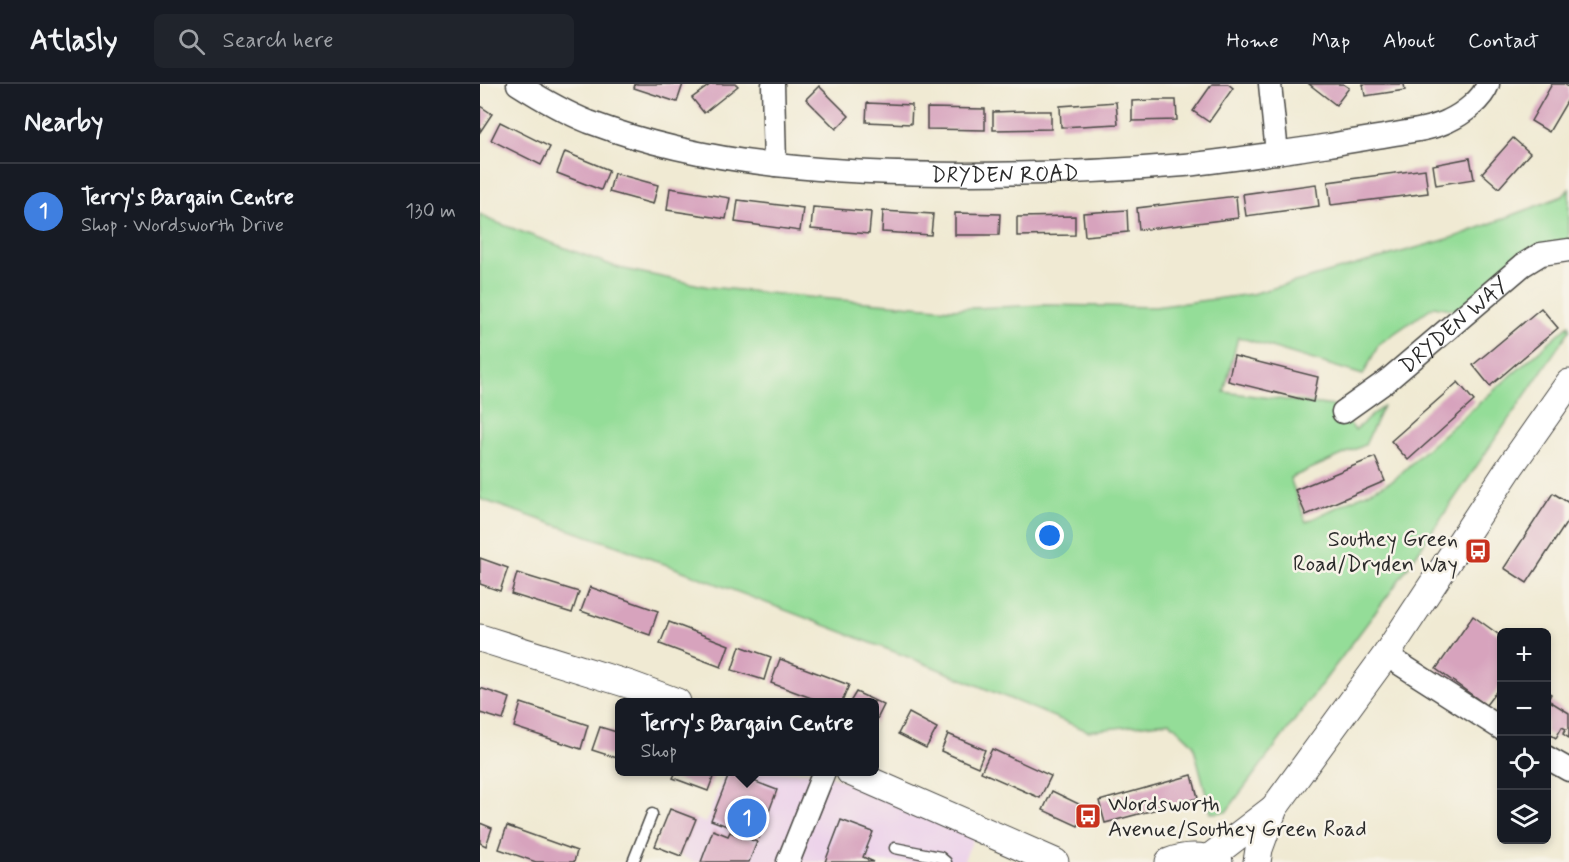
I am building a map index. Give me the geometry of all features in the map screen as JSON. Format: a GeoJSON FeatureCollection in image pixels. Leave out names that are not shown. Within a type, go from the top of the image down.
{"type":"FeatureCollection","features":[{"type":"Feature","properties":{"kind":"street","name":"DRYDEN ROAD"},"geometry":{"type":"LineString","coordinates":[[518,84],[542,99],[588,121],[643,139],[703,154],[775,165],[862,172],[1041,174],[1184,165],[1278,153],[1419,130],[1447,122],[1464,111],[1476,101],[1488,84]]}},
{"type":"Feature","properties":{"kind":"street"},"geometry":{"type":"LineString","coordinates":[[773,84],[775,165]]}},
{"type":"Feature","properties":{"kind":"street"},"geometry":{"type":"LineString","coordinates":[[1270,84],[1278,153]]}},
{"type":"Feature","properties":{"kind":"street","name":"DRYDEN WAY"},"geometry":{"type":"LineString","coordinates":[[1343,412],[1388,380],[1523,266],[1541,254],[1569,250]]}},
{"type":"Feature","properties":{"kind":"street"},"geometry":{"type":"LineString","coordinates":[[1169,862],[1193,857],[1214,860],[1274,808],[1386,655],[1510,467],[1569,383]]}},
{"type":"Feature","properties":{"kind":"street"},"geometry":{"type":"LineString","coordinates":[[480,638],[666,698]]}},
{"type":"Feature","properties":{"kind":"street"},"geometry":{"type":"LineString","coordinates":[[1386,655],[1497,726]]}},
{"type":"Feature","properties":{"kind":"street"},"geometry":{"type":"LineString","coordinates":[[1551,760],[1569,770]]}},
{"type":"Feature","properties":{"kind":"street"},"geometry":{"type":"LineString","coordinates":[[788,862],[822,776]]}},
{"type":"Feature","properties":{"kind":"street"},"geometry":{"type":"LineString","coordinates":[[861,776],[1055,862]]}},
{"type":"Feature","properties":{"kind":"street"},"geometry":{"type":"LineString","coordinates":[[1257,862],[1259,849],[1274,808]]}},
{"type":"Feature","properties":{"kind":"lane"},"geometry":{"type":"LineString","coordinates":[[633,862],[652,813]]}},
{"type":"Feature","properties":{"kind":"lane"},"geometry":{"type":"LineString","coordinates":[[895,848],[940,857],[946,862]]}},
{"type":"Feature","properties":{"kind":"shaded area"},"geometry":{"type":"Polygon","coordinates":[[[724,776],[831,776],[974,837],[963,862],[695,862],[681,856],[696,819],[706,823],[724,776]]]}},
{"type":"Feature","properties":{"kind":"green space"},"geometry":{"type":"Polygon","coordinates":[[[1569,189],[1569,239],[1456,310],[1434,306],[1379,344],[1363,375],[1238,337],[1224,392],[1334,406],[1355,430],[1383,406],[1365,445],[1290,478],[1306,522],[1394,480],[1569,325],[1569,331],[1392,590],[1226,812],[1211,813],[1193,744],[1170,722],[1088,731],[921,662],[620,547],[480,499],[480,214],[490,220],[619,268],[709,287],[950,309],[1044,305],[1155,307],[1252,294],[1455,237],[1563,196],[1569,189]]]}},
{"type":"Feature","properties":{"kind":"building"},"geometry":{"type":"Polygon","coordinates":[[[635,84],[683,84],[677,102],[634,88],[635,84]]]}},
{"type":"Feature","properties":{"kind":"building"},"geometry":{"type":"Polygon","coordinates":[[[711,84],[736,84],[738,86],[704,113],[692,98],[711,84]]]}},
{"type":"Feature","properties":{"kind":"building"},"geometry":{"type":"Polygon","coordinates":[[[1212,84],[1228,84],[1233,88],[1209,122],[1193,111],[1212,84]]]}},
{"type":"Feature","properties":{"kind":"building"},"geometry":{"type":"Polygon","coordinates":[[[1309,84],[1343,84],[1349,88],[1336,105],[1309,84]]]}},
{"type":"Feature","properties":{"kind":"building"},"geometry":{"type":"Polygon","coordinates":[[[1363,84],[1404,84],[1405,90],[1365,96],[1363,84]]]}},
{"type":"Feature","properties":{"kind":"building"},"geometry":{"type":"Polygon","coordinates":[[[1552,84],[1564,84],[1569,87],[1569,98],[1549,132],[1531,121],[1552,84]]]}},
{"type":"Feature","properties":{"kind":"building"},"geometry":{"type":"Polygon","coordinates":[[[819,86],[849,116],[836,129],[806,99],[819,86]]]}},
{"type":"Feature","properties":{"kind":"building"},"geometry":{"type":"Polygon","coordinates":[[[1176,100],[1177,120],[1132,121],[1132,101],[1176,100]]]}},
{"type":"Feature","properties":{"kind":"building"},"geometry":{"type":"Polygon","coordinates":[[[1116,102],[1118,124],[1061,127],[1060,106],[1116,102]]]}},
{"type":"Feature","properties":{"kind":"building"},"geometry":{"type":"Polygon","coordinates":[[[867,103],[912,105],[911,124],[866,122],[867,103]]]}},
{"type":"Feature","properties":{"kind":"building"},"geometry":{"type":"Polygon","coordinates":[[[480,106],[492,114],[480,132],[480,106]]]}},
{"type":"Feature","properties":{"kind":"building"},"geometry":{"type":"Polygon","coordinates":[[[927,108],[985,109],[985,130],[927,129],[927,108]]]}},
{"type":"Feature","properties":{"kind":"building"},"geometry":{"type":"Polygon","coordinates":[[[1051,111],[1051,129],[993,130],[993,112],[1051,111]]]}},
{"type":"Feature","properties":{"kind":"building"},"geometry":{"type":"Polygon","coordinates":[[[500,122],[550,147],[541,165],[491,140],[500,122]]]}},
{"type":"Feature","properties":{"kind":"building"},"geometry":{"type":"Polygon","coordinates":[[[1513,138],[1530,153],[1499,188],[1482,173],[1513,138]]]}},
{"type":"Feature","properties":{"kind":"building"},"geometry":{"type":"Polygon","coordinates":[[[565,152],[609,170],[601,190],[557,173],[565,152]]]}},
{"type":"Feature","properties":{"kind":"building"},"geometry":{"type":"Polygon","coordinates":[[[1470,158],[1474,179],[1436,185],[1433,165],[1470,158]]]}},
{"type":"Feature","properties":{"kind":"building"},"geometry":{"type":"Polygon","coordinates":[[[1425,169],[1428,193],[1331,205],[1328,182],[1425,169]]]}},
{"type":"Feature","properties":{"kind":"building"},"geometry":{"type":"Polygon","coordinates":[[[614,173],[658,185],[653,204],[609,192],[614,173]]]}},
{"type":"Feature","properties":{"kind":"building"},"geometry":{"type":"Polygon","coordinates":[[[1316,184],[1319,206],[1246,216],[1243,194],[1316,184]]]}},
{"type":"Feature","properties":{"kind":"building"},"geometry":{"type":"Polygon","coordinates":[[[670,188],[730,198],[726,219],[667,210],[670,188]]]}},
{"type":"Feature","properties":{"kind":"building"},"geometry":{"type":"Polygon","coordinates":[[[1236,196],[1238,218],[1139,230],[1137,208],[1236,196]]]}},
{"type":"Feature","properties":{"kind":"building"},"geometry":{"type":"Polygon","coordinates":[[[738,200],[803,208],[800,231],[735,222],[738,200]]]}},
{"type":"Feature","properties":{"kind":"building"},"geometry":{"type":"Polygon","coordinates":[[[813,207],[871,212],[869,234],[811,229],[813,207]]]}},
{"type":"Feature","properties":{"kind":"building"},"geometry":{"type":"Polygon","coordinates":[[[1127,210],[1128,232],[1085,236],[1083,213],[1127,210]]]}},
{"type":"Feature","properties":{"kind":"building"},"geometry":{"type":"Polygon","coordinates":[[[883,211],[933,214],[931,235],[882,232],[883,211]]]}},
{"type":"Feature","properties":{"kind":"building"},"geometry":{"type":"Polygon","coordinates":[[[955,213],[1000,214],[999,235],[955,235],[955,213]]]}},
{"type":"Feature","properties":{"kind":"building"},"geometry":{"type":"Polygon","coordinates":[[[1075,216],[1075,235],[1017,236],[1017,217],[1075,216]]]}},
{"type":"Feature","properties":{"kind":"building"},"geometry":{"type":"Polygon","coordinates":[[[1541,308],[1558,328],[1490,386],[1473,365],[1541,308]]]}},
{"type":"Feature","properties":{"kind":"building"},"geometry":{"type":"Polygon","coordinates":[[[1234,356],[1318,377],[1313,402],[1228,381],[1234,356]]]}},
{"type":"Feature","properties":{"kind":"building"},"geometry":{"type":"Polygon","coordinates":[[[1458,382],[1474,401],[1408,460],[1391,441],[1458,382]]]}},
{"type":"Feature","properties":{"kind":"building"},"geometry":{"type":"Polygon","coordinates":[[[1375,457],[1385,481],[1306,515],[1295,490],[1375,457]]]}},
{"type":"Feature","properties":{"kind":"building"},"geometry":{"type":"Polygon","coordinates":[[[1553,493],[1569,503],[1569,519],[1527,583],[1504,568],[1553,493]]]}},
{"type":"Feature","properties":{"kind":"building"},"geometry":{"type":"Polygon","coordinates":[[[480,558],[508,568],[500,591],[480,584],[480,558]]]}},
{"type":"Feature","properties":{"kind":"building"},"geometry":{"type":"Polygon","coordinates":[[[517,573],[579,592],[572,613],[511,594],[517,573]]]}},
{"type":"Feature","properties":{"kind":"building"},"geometry":{"type":"Polygon","coordinates":[[[590,587],[658,611],[650,635],[581,611],[590,587]]]}},
{"type":"Feature","properties":{"kind":"building"},"geometry":{"type":"Polygon","coordinates":[[[1473,616],[1497,633],[1497,691],[1486,705],[1436,669],[1473,616]]]}},
{"type":"Feature","properties":{"kind":"building"},"geometry":{"type":"Polygon","coordinates":[[[669,622],[729,645],[721,667],[660,644],[669,622]]]}},
{"type":"Feature","properties":{"kind":"building"},"geometry":{"type":"Polygon","coordinates":[[[740,646],[771,657],[764,680],[732,670],[740,646]]]}},
{"type":"Feature","properties":{"kind":"building"},"geometry":{"type":"Polygon","coordinates":[[[780,659],[849,685],[844,698],[811,698],[771,683],[780,659]]]}},
{"type":"Feature","properties":{"kind":"building"},"geometry":{"type":"Polygon","coordinates":[[[480,688],[510,698],[503,720],[480,713],[480,688]]]}},
{"type":"Feature","properties":{"kind":"building"},"geometry":{"type":"Polygon","coordinates":[[[856,692],[869,698],[852,698],[856,692]]]}},
{"type":"Feature","properties":{"kind":"building"},"geometry":{"type":"Polygon","coordinates":[[[1551,702],[1569,713],[1569,738],[1563,734],[1566,729],[1562,727],[1556,738],[1551,735],[1551,702]]]}},
{"type":"Feature","properties":{"kind":"building"},"geometry":{"type":"Polygon","coordinates":[[[521,703],[588,725],[581,749],[514,727],[521,703]]]}},
{"type":"Feature","properties":{"kind":"building"},"geometry":{"type":"Polygon","coordinates":[[[879,703],[884,705],[879,715],[879,703]]]}},
{"type":"Feature","properties":{"kind":"building"},"geometry":{"type":"Polygon","coordinates":[[[909,713],[937,728],[926,748],[898,734],[909,713]]]}},
{"type":"Feature","properties":{"kind":"building"},"geometry":{"type":"Polygon","coordinates":[[[600,727],[615,732],[615,757],[592,750],[600,727]]]}},
{"type":"Feature","properties":{"kind":"building"},"geometry":{"type":"Polygon","coordinates":[[[948,734],[985,750],[978,767],[941,751],[948,734]]]}},
{"type":"Feature","properties":{"kind":"building"},"geometry":{"type":"Polygon","coordinates":[[[992,749],[1051,776],[1040,798],[981,772],[992,749]]]}},
{"type":"Feature","properties":{"kind":"building"},"geometry":{"type":"Polygon","coordinates":[[[1192,775],[1198,798],[1105,823],[1099,801],[1192,775]]]}},
{"type":"Feature","properties":{"kind":"building"},"geometry":{"type":"Polygon","coordinates":[[[674,776],[714,776],[708,791],[673,778],[674,776]]]}},
{"type":"Feature","properties":{"kind":"building"},"geometry":{"type":"Polygon","coordinates":[[[728,776],[740,776],[777,790],[759,838],[711,820],[728,776]]]}},
{"type":"Feature","properties":{"kind":"building"},"geometry":{"type":"Polygon","coordinates":[[[1052,791],[1087,808],[1078,826],[1043,810],[1052,791]]]}},
{"type":"Feature","properties":{"kind":"building"},"geometry":{"type":"Polygon","coordinates":[[[670,809],[696,819],[681,856],[655,846],[670,809]]]}},
{"type":"Feature","properties":{"kind":"building"},"geometry":{"type":"Polygon","coordinates":[[[841,820],[873,832],[863,857],[874,862],[825,862],[841,820]]]}},
{"type":"Feature","properties":{"kind":"building"},"geometry":{"type":"Polygon","coordinates":[[[480,823],[492,828],[486,846],[480,843],[480,823]]]}},
{"type":"Feature","properties":{"kind":"building"},"geometry":{"type":"Polygon","coordinates":[[[507,826],[577,851],[574,862],[536,862],[499,849],[507,826]]]}},
{"type":"Feature","properties":{"kind":"building"},"geometry":{"type":"Polygon","coordinates":[[[713,830],[728,836],[730,832],[757,842],[749,862],[701,862],[713,830]]]}},
{"type":"Feature","properties":{"kind":"place","name":"Southey Green Road/Dryden Way"},"geometry":{"type":"Point","coordinates":[1478,551]}},
{"type":"Feature","properties":{"kind":"place","name":"Wordsworth Avenue/Southey Green Road"},"geometry":{"type":"Point","coordinates":[1088,816]}},
{"type":"Feature","properties":{"kind":"place","name":"Terry's Bargain Centre"},"geometry":{"type":"Point","coordinates":[747,818]}}]}
